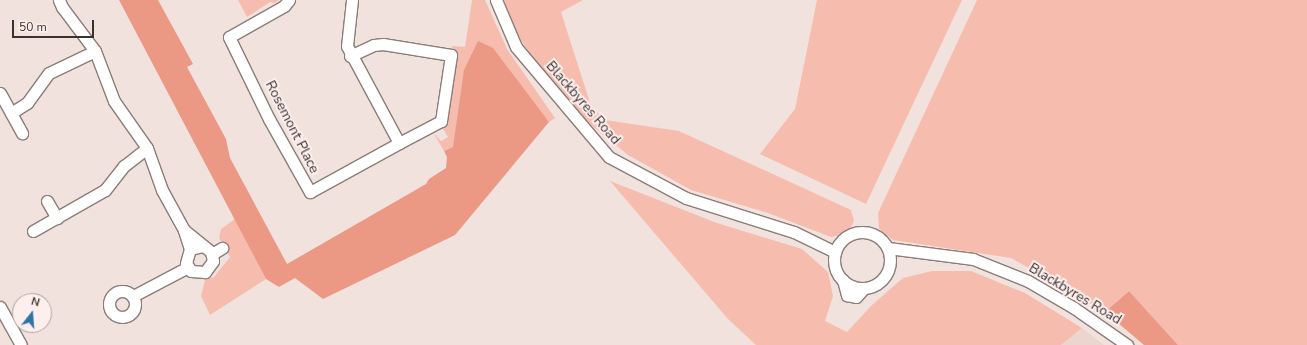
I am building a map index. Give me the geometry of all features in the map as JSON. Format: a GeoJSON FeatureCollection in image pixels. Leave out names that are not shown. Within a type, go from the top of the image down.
{"type":"FeatureCollection","features":[{"type":"Feature","properties":{"kind":"street"},"geometry":{"type":"LineString","coordinates":[[59,0],[62,7],[95,51],[114,101],[147,148],[162,190],[184,230],[190,250],[186,258],[188,267],[196,273],[205,272],[212,266],[217,251],[203,246],[184,230]]}},
{"type":"Feature","properties":{"kind":"street","name":"Rosemont Place"},"geometry":{"type":"LineString","coordinates":[[289,0],[284,6],[229,36],[307,189],[310,192],[399,143]]}},
{"type":"Feature","properties":{"kind":"street"},"geometry":{"type":"LineString","coordinates":[[350,56],[374,45],[383,44],[451,55],[441,121],[399,143],[350,56],[346,42],[352,0]]}},
{"type":"Feature","properties":{"kind":"street","name":"Blackbyres Road"},"geometry":{"type":"LineString","coordinates":[[496,0],[516,47],[609,157],[686,198],[794,232],[835,252]]}},
{"type":"Feature","properties":{"kind":"street"},"geometry":{"type":"LineString","coordinates":[[11,113],[27,103],[49,73],[95,51]]}},
{"type":"Feature","properties":{"kind":"street"},"geometry":{"type":"LineString","coordinates":[[0,93],[22,133]]}},
{"type":"Feature","properties":{"kind":"street"},"geometry":{"type":"LineString","coordinates":[[33,231],[105,190],[124,166],[147,148]]}},
{"type":"Feature","properties":{"kind":"street"},"geometry":{"type":"LineString","coordinates":[[47,201],[57,218]]}},
{"type":"Feature","properties":{"kind":"street"},"geometry":{"type":"LineString","coordinates":[[856,232],[875,235],[888,248],[890,262],[886,275],[881,282],[864,288],[855,287],[843,280],[836,270],[835,252],[840,243],[856,232]]}},
{"type":"Feature","properties":{"kind":"street"},"geometry":{"type":"LineString","coordinates":[[190,250],[203,246]]}},
{"type":"Feature","properties":{"kind":"street","name":"Blackbyres Road"},"geometry":{"type":"LineString","coordinates":[[888,248],[973,259],[1028,281],[1074,308],[1127,345]]}},
{"type":"Feature","properties":{"kind":"street"},"geometry":{"type":"LineString","coordinates":[[133,296],[188,267]]}},
{"type":"Feature","properties":{"kind":"street"},"geometry":{"type":"LineString","coordinates":[[0,307],[21,345]]}},
{"type":"Feature","properties":{"kind":"shaded area"},"geometry":{"type":"Polygon","coordinates":[[[119,0],[158,0],[193,64],[187,67],[226,139],[230,158],[287,264],[426,184],[429,179],[446,168],[447,157],[444,151],[453,147],[464,70],[478,41],[493,48],[549,122],[455,235],[323,299],[295,278],[279,287],[266,279],[119,0]]]}},
{"type":"Feature","properties":{"kind":"shaded area"},"geometry":{"type":"Polygon","coordinates":[[[238,0],[279,0],[275,3],[270,2],[247,17],[238,0]]]}},
{"type":"Feature","properties":{"kind":"shaded area"},"geometry":{"type":"Polygon","coordinates":[[[472,0],[485,0],[507,49],[555,118],[549,122],[523,89],[459,111],[453,147],[444,151],[434,134],[441,141],[448,137],[442,127],[446,124],[457,51],[452,50],[452,46],[465,47],[472,0]]]}},
{"type":"Feature","properties":{"kind":"shaded area"},"geometry":{"type":"Polygon","coordinates":[[[504,0],[583,0],[561,12],[591,106],[605,120],[679,131],[851,210],[854,221],[848,233],[831,237],[768,213],[691,190],[628,155],[585,120],[543,73],[514,30],[504,0]]]}},
{"type":"Feature","properties":{"kind":"shaded area"},"geometry":{"type":"Polygon","coordinates":[[[817,0],[962,0],[866,204],[760,154],[795,109],[817,0]]]}},
{"type":"Feature","properties":{"kind":"shaded area"},"geometry":{"type":"Polygon","coordinates":[[[977,0],[1307,0],[1307,345],[1178,345],[1129,291],[1105,312],[1011,258],[893,240],[879,229],[878,213],[977,0]]]}},
{"type":"Feature","properties":{"kind":"shaded area"},"geometry":{"type":"Polygon","coordinates":[[[610,181],[717,223],[802,249],[828,272],[833,296],[825,321],[847,332],[872,305],[903,278],[932,271],[971,271],[1025,293],[1082,328],[1061,345],[756,345],[728,319],[610,181]]]}},
{"type":"Feature","properties":{"kind":"shaded area"},"geometry":{"type":"Polygon","coordinates":[[[235,219],[266,279],[210,315],[201,296],[205,280],[214,277],[230,257],[219,238],[221,229],[235,219]]]}},
{"type":"Feature","properties":{"kind":"shaded area"},"geometry":{"type":"Polygon","coordinates":[[[1129,291],[1178,345],[1144,345],[1105,312],[1129,291]]]}},
{"type":"Feature","properties":{"kind":"shaded area"},"geometry":{"type":"Polygon","coordinates":[[[1082,328],[1104,345],[1061,345],[1082,328]]]}}]}
